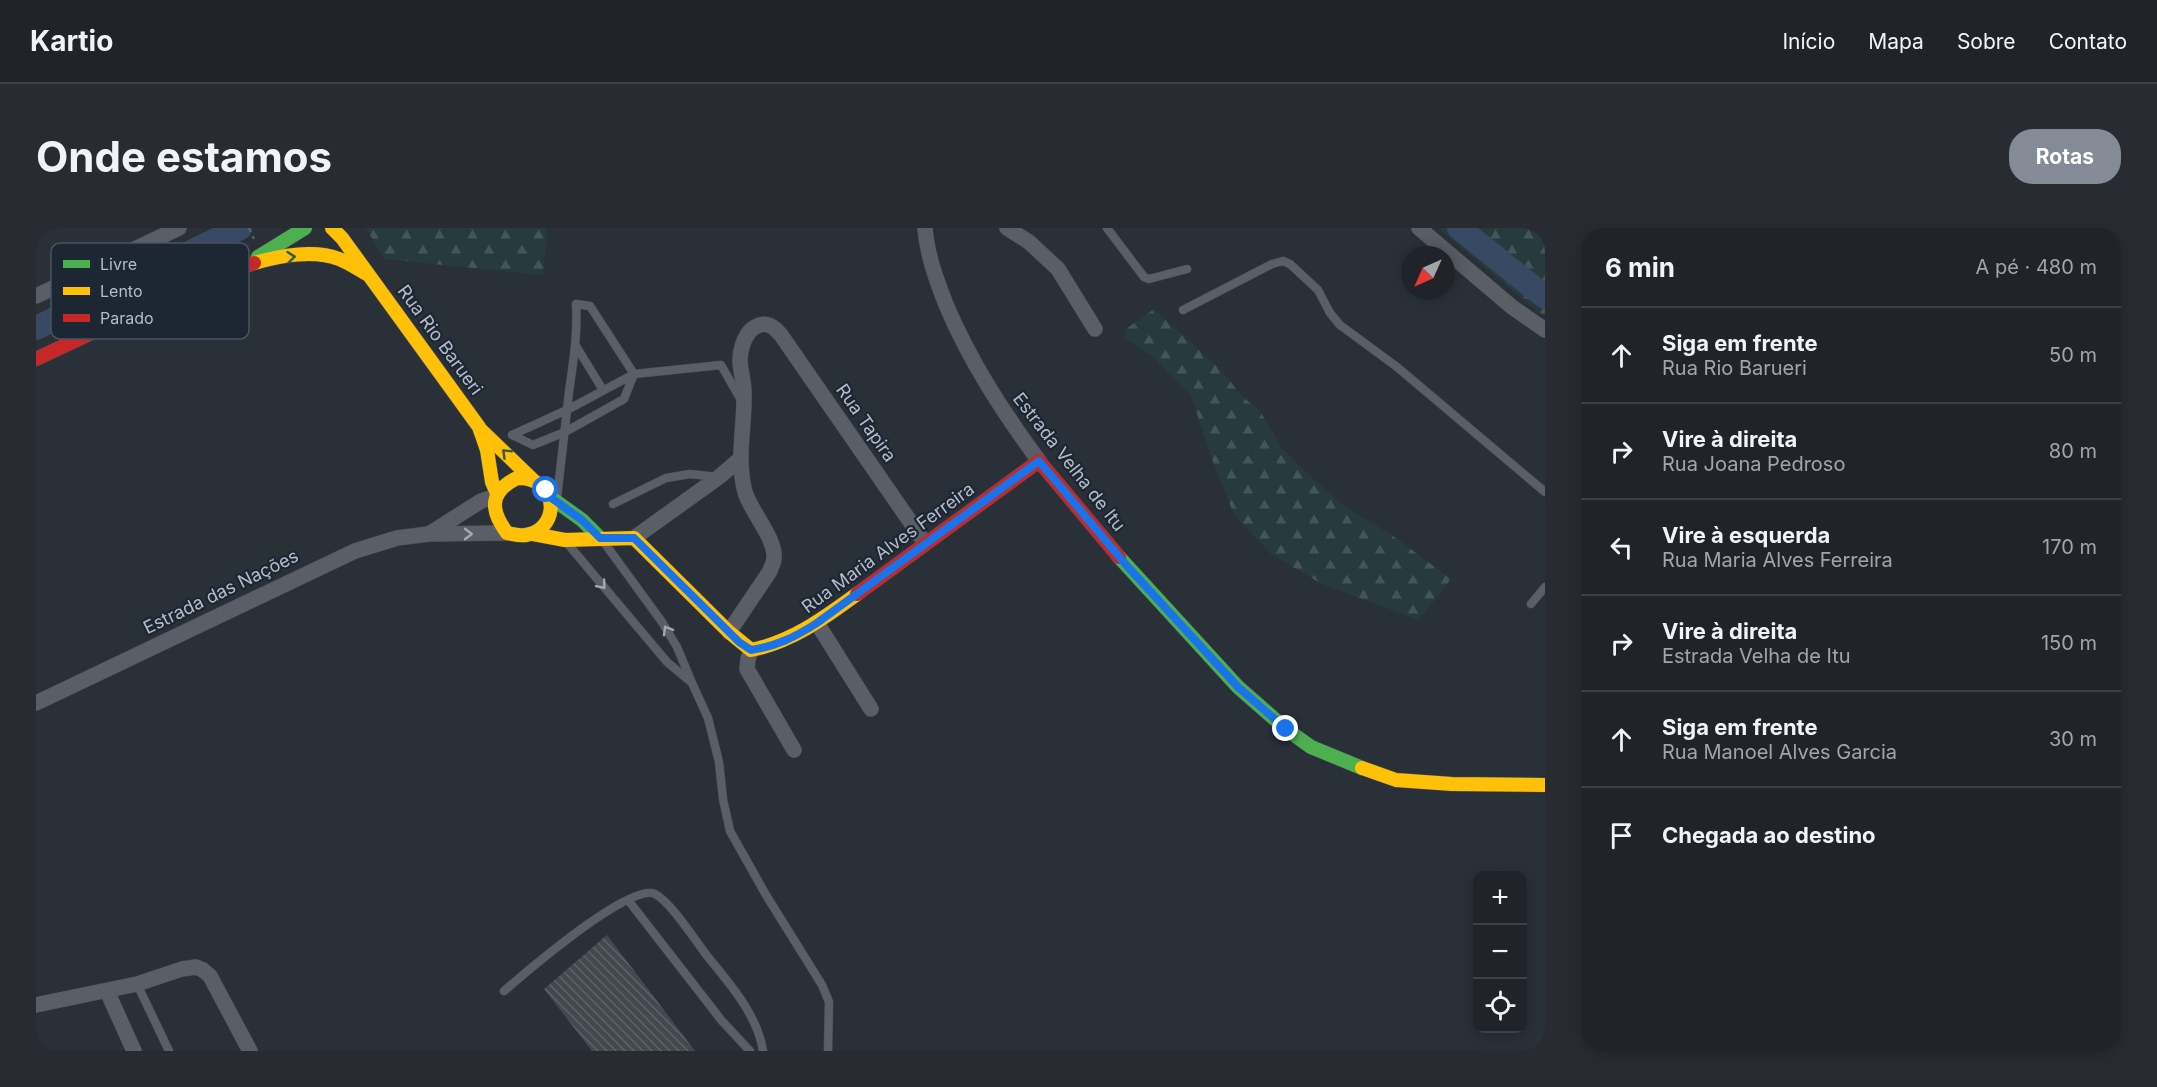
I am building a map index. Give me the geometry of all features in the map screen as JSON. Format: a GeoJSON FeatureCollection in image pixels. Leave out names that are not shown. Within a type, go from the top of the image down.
{"type":"FeatureCollection","features":[{"type":"Feature","properties":{"kind":"street"},"geometry":{"type":"LineString","coordinates":[[147,243],[178,228]]}},
{"type":"Feature","properties":{"kind":"street"},"geometry":{"type":"LineString","coordinates":[[249,261],[305,228]]}},
{"type":"Feature","properties":{"kind":"street","name":"Rua Rio Barueri"},"geometry":{"type":"LineString","coordinates":[[332,228],[342,238],[479,427],[533,480]]}},
{"type":"Feature","properties":{"kind":"street","name":"Estrada Velha de Itu"},"geometry":{"type":"LineString","coordinates":[[925,228],[937,284],[970,357],[993,396],[1039,461],[1127,566],[1238,687],[1286,729],[1311,747],[1342,761],[1396,780],[1452,784],[1545,785]]}},
{"type":"Feature","properties":{"kind":"street"},"geometry":{"type":"LineString","coordinates":[[1007,228],[1029,242],[1058,269],[1095,328]]}},
{"type":"Feature","properties":{"kind":"street"},"geometry":{"type":"LineString","coordinates":[[1419,228],[1512,307],[1545,330]]}},
{"type":"Feature","properties":{"kind":"street"},"geometry":{"type":"LineString","coordinates":[[249,266],[274,258],[320,255],[343,260],[369,275]]}},
{"type":"Feature","properties":{"kind":"street"},"geometry":{"type":"LineString","coordinates":[[36,296],[51,289]]}},
{"type":"Feature","properties":{"kind":"street","name":"Rua Tapira"},"geometry":{"type":"LineString","coordinates":[[744,404],[740,360],[744,340],[757,326],[767,323],[774,326],[925,543]]}},
{"type":"Feature","properties":{"kind":"street"},"geometry":{"type":"LineString","coordinates":[[36,359],[79,339]]}},
{"type":"Feature","properties":{"kind":"street"},"geometry":{"type":"LineString","coordinates":[[729,632],[770,571],[774,560],[774,550],[746,493],[740,459],[744,404]]}},
{"type":"Feature","properties":{"kind":"street","name":"Rua Rio Barueri"},"geometry":{"type":"LineString","coordinates":[[479,427],[487,450],[496,494]]}},
{"type":"Feature","properties":{"kind":"street"},"geometry":{"type":"LineString","coordinates":[[600,538],[582,520],[554,500],[540,484],[533,480],[525,478],[509,481],[496,494],[495,514],[507,533],[523,536],[533,534],[565,540],[634,538],[740,459]]}},
{"type":"Feature","properties":{"kind":"street","name":"Rua Maria Alves Ferreira"},"geometry":{"type":"LineString","coordinates":[[751,650],[771,647],[791,639],[817,623],[1039,461]]}},
{"type":"Feature","properties":{"kind":"street","name":"Estrada das Nações"},"geometry":{"type":"LineString","coordinates":[[429,534],[496,494]]}},
{"type":"Feature","properties":{"kind":"street"},"geometry":{"type":"LineString","coordinates":[[533,534],[547,523],[554,500]]}},
{"type":"Feature","properties":{"kind":"street","name":"Estrada das Nações"},"geometry":{"type":"LineString","coordinates":[[36,703],[355,550],[397,538],[429,534],[507,533]]}},
{"type":"Feature","properties":{"kind":"street"},"geometry":{"type":"LineString","coordinates":[[634,538],[729,632],[751,650],[747,659],[747,669],[794,750]]}},
{"type":"Feature","properties":{"kind":"street"},"geometry":{"type":"LineString","coordinates":[[817,623],[871,709]]}},
{"type":"Feature","properties":{"kind":"street"},"geometry":{"type":"LineString","coordinates":[[36,1005],[107,991],[182,969],[196,968],[210,976],[250,1051]]}},
{"type":"Feature","properties":{"kind":"street"},"geometry":{"type":"LineString","coordinates":[[107,991],[134,1051]]}},
{"type":"Feature","properties":{"kind":"lane"},"geometry":{"type":"LineString","coordinates":[[1107,228],[1144,278],[1149,279],[1187,269]]}},
{"type":"Feature","properties":{"kind":"lane"},"geometry":{"type":"LineString","coordinates":[[1183,310],[1272,264],[1283,261],[1290,264],[1317,290],[1340,325],[1397,367],[1545,492]]}},
{"type":"Feature","properties":{"kind":"lane"},"geometry":{"type":"LineString","coordinates":[[554,500],[578,325],[576,304],[590,306],[634,374]]}},
{"type":"Feature","properties":{"kind":"lane"},"geometry":{"type":"LineString","coordinates":[[575,345],[603,390]]}},
{"type":"Feature","properties":{"kind":"lane"},"geometry":{"type":"LineString","coordinates":[[634,374],[624,399],[565,432],[533,446],[512,435],[567,410],[634,374],[721,365],[744,404]]}},
{"type":"Feature","properties":{"kind":"lane"},"geometry":{"type":"LineString","coordinates":[[613,504],[666,478],[690,474],[718,477]]}},
{"type":"Feature","properties":{"kind":"lane"},"geometry":{"type":"LineString","coordinates":[[600,538],[662,622],[677,647],[708,718],[719,762],[723,799],[730,831],[766,895],[822,985],[829,1002],[828,1051]]}},
{"type":"Feature","properties":{"kind":"lane"},"geometry":{"type":"LineString","coordinates":[[565,540],[667,662],[692,682]]}},
{"type":"Feature","properties":{"kind":"lane"},"geometry":{"type":"LineString","coordinates":[[1531,604],[1545,587]]}},
{"type":"Feature","properties":{"kind":"lane"},"geometry":{"type":"LineString","coordinates":[[504,992],[603,913],[640,893],[654,894],[669,907],[733,988],[753,1022],[763,1051]]}},
{"type":"Feature","properties":{"kind":"lane"},"geometry":{"type":"LineString","coordinates":[[628,900],[722,1021],[750,1051]]}},
{"type":"Feature","properties":{"kind":"lane"},"geometry":{"type":"LineString","coordinates":[[137,984],[170,1051]]}},
{"type":"Feature","properties":{"kind":"path"},"geometry":{"type":"LineString","coordinates":[[249,228],[255,241]]}},
{"type":"Feature","properties":{"kind":"green space"},"geometry":{"type":"Polygon","coordinates":[[[366,228],[547,228],[543,275],[384,259],[366,228]]]}},
{"type":"Feature","properties":{"kind":"green space"},"geometry":{"type":"Polygon","coordinates":[[[1438,228],[1545,228],[1545,316],[1541,314],[1438,228]]]}},
{"type":"Feature","properties":{"kind":"green space"},"geometry":{"type":"Polygon","coordinates":[[[1154,309],[1219,368],[1243,397],[1260,411],[1282,448],[1300,467],[1340,503],[1393,536],[1451,579],[1419,620],[1320,583],[1271,554],[1234,515],[1191,396],[1152,356],[1124,338],[1126,329],[1154,309]]]}},
{"type":"Feature","properties":{"kind":"building"},"geometry":{"type":"Polygon","coordinates":[[[607,935],[695,1051],[592,1051],[544,989],[607,935]]]}},
{"type":"Feature","properties":{"kind":"waterway"},"geometry":{"type":"LineString","coordinates":[[209,243],[240,228]]}},
{"type":"Feature","properties":{"kind":"waterway"},"geometry":{"type":"LineString","coordinates":[[1459,228],[1545,297]]}},
{"type":"Feature","properties":{"kind":"waterway"},"geometry":{"type":"LineString","coordinates":[[36,328],[51,321]]}},
{"type":"Feature","properties":{"kind":"traffic: fast"},"geometry":{"type":"LineString","coordinates":[[258,257],[305,228]]}},
{"type":"Feature","properties":{"kind":"traffic: fast"},"geometry":{"type":"LineString","coordinates":[[550,497],[582,520],[600,538]]}},
{"type":"Feature","properties":{"kind":"traffic: fast"},"geometry":{"type":"LineString","coordinates":[[1119,557],[1238,687],[1286,729],[1311,747],[1362,768]]}},
{"type":"Feature","properties":{"kind":"traffic: slow"},"geometry":{"type":"LineString","coordinates":[[332,228],[342,238],[479,427],[487,450],[492,482],[497,493]]}},
{"type":"Feature","properties":{"kind":"traffic: slow"},"geometry":{"type":"LineString","coordinates":[[254,263],[285,256],[318,254],[343,261],[369,275]]}},
{"type":"Feature","properties":{"kind":"traffic: slow"},"geometry":{"type":"LineString","coordinates":[[481,430],[533,480]]}},
{"type":"Feature","properties":{"kind":"traffic: slow"},"geometry":{"type":"LineString","coordinates":[[517,478],[529,479],[540,485],[547,492],[550,500],[551,509],[544,526],[526,535],[507,533],[495,509],[497,495],[501,489],[517,478]]}},
{"type":"Feature","properties":{"kind":"traffic: slow"},"geometry":{"type":"LineString","coordinates":[[533,534],[565,540],[634,538],[729,632],[751,650],[794,635],[857,594]]}},
{"type":"Feature","properties":{"kind":"traffic: slow"},"geometry":{"type":"LineString","coordinates":[[1362,768],[1396,780],[1452,784],[1545,785]]}},
{"type":"Feature","properties":{"kind":"traffic: jam"},"geometry":{"type":"LineString","coordinates":[[249,265],[254,263]]}},
{"type":"Feature","properties":{"kind":"traffic: jam"},"geometry":{"type":"LineString","coordinates":[[36,359],[79,339]]}},
{"type":"Feature","properties":{"kind":"traffic: jam"},"geometry":{"type":"LineString","coordinates":[[857,594],[1039,461],[1119,557]]}},
{"type":"Feature","properties":{"kind":"route"},"geometry":{"type":"LineString","coordinates":[[546,490],[550,497],[582,520],[600,538],[634,538],[739,642],[751,650],[771,647],[791,639],[817,623],[1039,461],[1127,566],[1238,687],[1286,729]]}}]}
